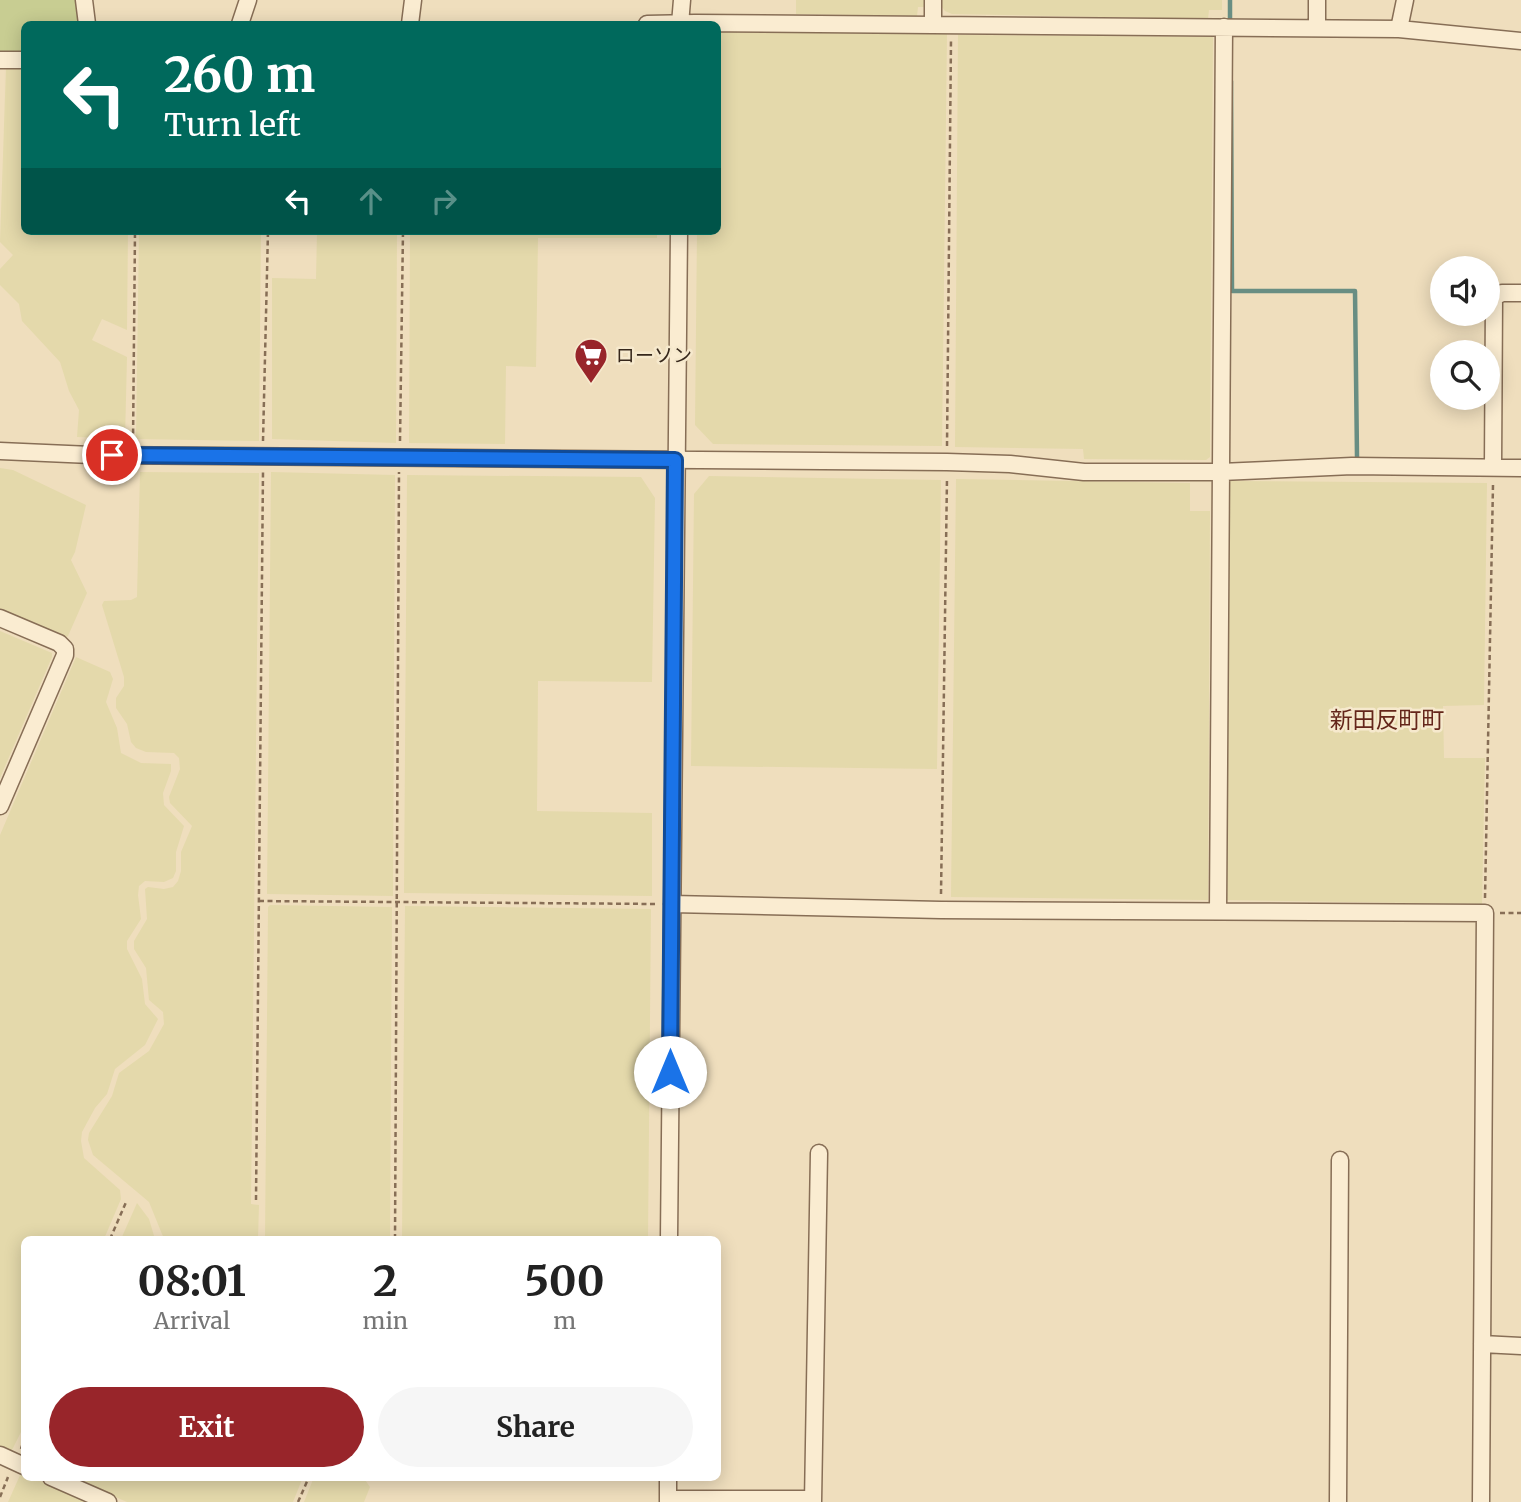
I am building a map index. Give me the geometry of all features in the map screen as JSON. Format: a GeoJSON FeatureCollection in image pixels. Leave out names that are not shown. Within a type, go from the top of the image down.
{"type":"FeatureCollection","features":[{"type":"Feature","properties":{"kind":"street"},"geometry":{"type":"LineString","coordinates":[[84,0],[88,21]]}},
{"type":"Feature","properties":{"kind":"street"},"geometry":{"type":"LineString","coordinates":[[241,21],[248,0]]}},
{"type":"Feature","properties":{"kind":"street"},"geometry":{"type":"LineString","coordinates":[[410,21],[413,0]]}},
{"type":"Feature","properties":{"kind":"street"},"geometry":{"type":"LineString","coordinates":[[680,21],[682,0]]}},
{"type":"Feature","properties":{"kind":"street"},"geometry":{"type":"LineString","coordinates":[[933,0],[933,25]]}},
{"type":"Feature","properties":{"kind":"street"},"geometry":{"type":"LineString","coordinates":[[1317,0],[1317,28]]}},
{"type":"Feature","properties":{"kind":"street"},"geometry":{"type":"LineString","coordinates":[[1399,29],[1405,0]]}},
{"type":"Feature","properties":{"kind":"street"},"geometry":{"type":"LineString","coordinates":[[721,24],[1399,29],[1521,41]]}},
{"type":"Feature","properties":{"kind":"street"},"geometry":{"type":"LineString","coordinates":[[1218,911],[1216,472],[1224,27]]}},
{"type":"Feature","properties":{"kind":"street"},"geometry":{"type":"LineString","coordinates":[[0,60],[21,60]]}},
{"type":"Feature","properties":{"kind":"street"},"geometry":{"type":"LineString","coordinates":[[669,1236],[679,235]]}},
{"type":"Feature","properties":{"kind":"street"},"geometry":{"type":"LineString","coordinates":[[1493,467],[1494,297],[1502,293],[1521,293]]}},
{"type":"Feature","properties":{"kind":"street"},"geometry":{"type":"LineString","coordinates":[[0,451],[263,457],[947,462],[1010,464],[1084,472],[1216,472],[1352,466],[1521,468]]}},
{"type":"Feature","properties":{"kind":"street"},"geometry":{"type":"LineString","coordinates":[[0,618],[59,643],[65,649],[65,655],[0,806]]}},
{"type":"Feature","properties":{"kind":"street"},"geometry":{"type":"LineString","coordinates":[[672,904],[941,910],[1485,914],[1481,1502]]}},
{"type":"Feature","properties":{"kind":"street"},"geometry":{"type":"LineString","coordinates":[[668,1481],[668,1500],[813,1500],[819,1153]]}},
{"type":"Feature","properties":{"kind":"street"},"geometry":{"type":"LineString","coordinates":[[1338,1502],[1340,1160]]}},
{"type":"Feature","properties":{"kind":"street"},"geometry":{"type":"LineString","coordinates":[[1482,1345],[1521,1346]]}},
{"type":"Feature","properties":{"kind":"street"},"geometry":{"type":"LineString","coordinates":[[0,1455],[21,1465]]}},
{"type":"Feature","properties":{"kind":"street"},"geometry":{"type":"LineString","coordinates":[[60,1481],[108,1502]]}},
{"type":"Feature","properties":{"kind":"path"},"geometry":{"type":"LineString","coordinates":[[941,910],[951,26]]}},
{"type":"Feature","properties":{"kind":"path"},"geometry":{"type":"LineString","coordinates":[[133,455],[135,235]]}},
{"type":"Feature","properties":{"kind":"path"},"geometry":{"type":"LineString","coordinates":[[256,1200],[263,457],[268,235]]}},
{"type":"Feature","properties":{"kind":"path"},"geometry":{"type":"LineString","coordinates":[[395,1236],[399,458],[403,235]]}},
{"type":"Feature","properties":{"kind":"path"},"geometry":{"type":"LineString","coordinates":[[1493,467],[1485,914],[1521,913]]}},
{"type":"Feature","properties":{"kind":"path"},"geometry":{"type":"LineString","coordinates":[[259,901],[672,904]]}},
{"type":"Feature","properties":{"kind":"path"},"geometry":{"type":"LineString","coordinates":[[111,1236],[127,1200]]}},
{"type":"Feature","properties":{"kind":"path"},"geometry":{"type":"LineString","coordinates":[[298,1502],[307,1481]]}},
{"type":"Feature","properties":{"kind":"shaded area"},"geometry":{"type":"Polygon","coordinates":[[[796,0],[924,0],[924,7],[918,7],[917,16],[796,14],[796,0]]]}},
{"type":"Feature","properties":{"kind":"shaded area"},"geometry":{"type":"Polygon","coordinates":[[[942,0],[1222,0],[1222,10],[1209,10],[1208,19],[952,14],[942,7],[942,0]]]}},
{"type":"Feature","properties":{"kind":"shaded area"},"geometry":{"type":"Polygon","coordinates":[[[721,32],[947,34],[942,446],[713,444],[695,425],[697,235],[721,235],[721,32]]]}},
{"type":"Feature","properties":{"kind":"shaded area"},"geometry":{"type":"Polygon","coordinates":[[[958,35],[1213,37],[1210,457],[1206,460],[1084,459],[1083,449],[955,447],[958,35]]]}},
{"type":"Feature","properties":{"kind":"shaded area"},"geometry":{"type":"Polygon","coordinates":[[[6,67],[21,68],[21,235],[128,235],[127,330],[102,319],[92,340],[127,357],[125,439],[77,437],[79,410],[69,391],[60,362],[22,321],[19,304],[0,285],[0,269],[13,255],[0,242],[6,67]]]}},
{"type":"Feature","properties":{"kind":"shaded area"},"geometry":{"type":"Polygon","coordinates":[[[139,235],[261,235],[259,441],[136,439],[139,235]]]}},
{"type":"Feature","properties":{"kind":"shaded area"},"geometry":{"type":"Polygon","coordinates":[[[317,235],[397,235],[396,443],[272,439],[272,278],[316,279],[317,235]]]}},
{"type":"Feature","properties":{"kind":"shaded area"},"geometry":{"type":"Polygon","coordinates":[[[410,235],[657,235],[657,238],[538,238],[536,367],[506,366],[505,444],[409,443],[410,235]]]}},
{"type":"Feature","properties":{"kind":"shaded area"},"geometry":{"type":"Polygon","coordinates":[[[0,468],[13,470],[86,505],[71,560],[87,593],[68,636],[64,639],[0,611],[0,468]]]}},
{"type":"Feature","properties":{"kind":"shaded area"},"geometry":{"type":"Polygon","coordinates":[[[140,472],[259,473],[251,1204],[259,1205],[258,1236],[163,1236],[149,1202],[93,1155],[88,1140],[89,1133],[112,1096],[119,1073],[149,1051],[164,1024],[163,1012],[149,1000],[146,968],[134,949],[134,941],[147,919],[145,889],[173,887],[178,881],[181,852],[192,826],[170,803],[169,797],[180,769],[179,758],[174,753],[146,752],[136,748],[131,742],[127,724],[116,708],[116,698],[124,686],[124,677],[102,605],[104,601],[131,600],[137,597],[140,472]]]}},
{"type":"Feature","properties":{"kind":"shaded area"},"geometry":{"type":"Polygon","coordinates":[[[271,472],[395,475],[393,896],[267,894],[271,472]]]}},
{"type":"Feature","properties":{"kind":"shaded area"},"geometry":{"type":"Polygon","coordinates":[[[407,475],[641,477],[655,498],[652,682],[538,681],[537,811],[652,813],[652,896],[404,893],[407,475]]]}},
{"type":"Feature","properties":{"kind":"shaded area"},"geometry":{"type":"Polygon","coordinates":[[[709,476],[941,480],[937,769],[691,766],[694,494],[709,476]]]}},
{"type":"Feature","properties":{"kind":"shaded area"},"geometry":{"type":"Polygon","coordinates":[[[956,479],[1190,483],[1190,511],[1210,511],[1208,900],[951,897],[956,479]]]}},
{"type":"Feature","properties":{"kind":"shaded area"},"geometry":{"type":"Polygon","coordinates":[[[1230,481],[1487,483],[1484,705],[1443,706],[1444,758],[1485,758],[1482,904],[1225,900],[1230,481]]]}},
{"type":"Feature","properties":{"kind":"shaded area"},"geometry":{"type":"Polygon","coordinates":[[[0,631],[52,653],[52,657],[0,778],[0,631]]]}},
{"type":"Feature","properties":{"kind":"shaded area"},"geometry":{"type":"Polygon","coordinates":[[[76,657],[110,672],[113,679],[106,702],[117,728],[121,753],[141,763],[171,764],[163,793],[164,805],[184,826],[176,852],[176,871],[173,878],[164,882],[145,881],[139,886],[141,919],[127,941],[127,949],[142,979],[145,1004],[158,1019],[145,1045],[115,1069],[107,1094],[95,1108],[82,1132],[84,1158],[120,1190],[121,1199],[105,1236],[21,1236],[21,1432],[11,1452],[0,1447],[0,835],[76,657]]]}},
{"type":"Feature","properties":{"kind":"shaded area"},"geometry":{"type":"Polygon","coordinates":[[[405,906],[651,909],[648,1236],[402,1236],[405,906]]]}},
{"type":"Feature","properties":{"kind":"shaded area"},"geometry":{"type":"Polygon","coordinates":[[[268,907],[392,907],[390,1236],[265,1236],[268,907]]]}},
{"type":"Feature","properties":{"kind":"shaded area"},"geometry":{"type":"Polygon","coordinates":[[[137,1203],[149,1219],[154,1236],[122,1236],[137,1203]]]}},
{"type":"Feature","properties":{"kind":"shaded area"},"geometry":{"type":"Polygon","coordinates":[[[21,1473],[21,1481],[40,1481],[90,1502],[8,1502],[21,1473]]]}},
{"type":"Feature","properties":{"kind":"shaded area"},"geometry":{"type":"Polygon","coordinates":[[[79,1481],[301,1481],[293,1502],[127,1502],[79,1481]]]}},
{"type":"Feature","properties":{"kind":"shaded area"},"geometry":{"type":"Polygon","coordinates":[[[312,1481],[366,1481],[370,1487],[364,1502],[304,1502],[312,1481]]]}},
{"type":"Feature","properties":{"kind":"green space"},"geometry":{"type":"Polygon","coordinates":[[[0,0],[77,0],[80,21],[21,21],[21,53],[0,53],[0,0]]]}},
{"type":"Feature","properties":{"kind":"waterway"},"geometry":{"type":"LineString","coordinates":[[1230,0],[1230,24]]}},
{"type":"Feature","properties":{"kind":"waterway"},"geometry":{"type":"LineString","coordinates":[[1231,81],[1232,291],[1355,291],[1357,457]]}},
{"type":"Feature","properties":{"kind":"place","name":"ローソン"},"geometry":{"type":"Point","coordinates":[591,385]}},
{"type":"Feature","properties":{"kind":"district","name":"新田反町町"},"geometry":{"type":"Point","coordinates":[1387,720]}},
{"type":"Feature","properties":{"kind":"route"},"geometry":{"type":"LineString","coordinates":[[112,455],[675,460],[670,1072]]}}]}
